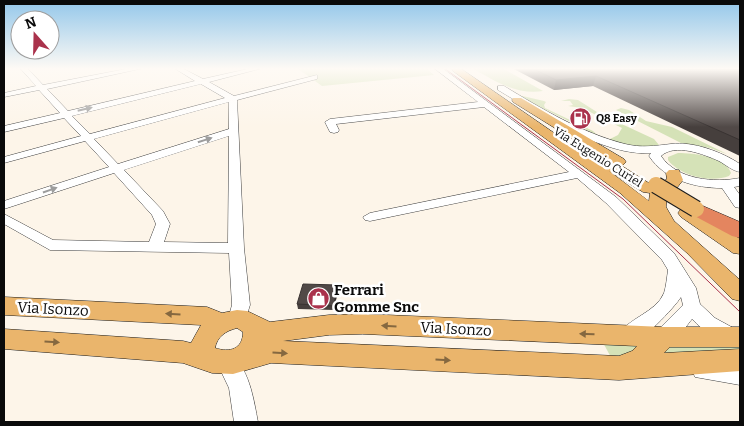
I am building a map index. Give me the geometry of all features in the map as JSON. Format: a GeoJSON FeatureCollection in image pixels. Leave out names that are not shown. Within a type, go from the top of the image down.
{"type":"FeatureCollection","features":[{"type":"Feature","properties":{"kind":"highway"},"geometry":{"type":"LineString","coordinates":[[692,211],[740,231]]}},
{"type":"Feature","properties":{"kind":"main road"},"geometry":{"type":"LineString","coordinates":[[485,88],[616,183],[740,284]]}},
{"type":"Feature","properties":{"kind":"main road","name":"Via Eugenio Curiel"},"geometry":{"type":"LineString","coordinates":[[490,88],[652,187],[740,238]]}},
{"type":"Feature","properties":{"kind":"main road"},"geometry":{"type":"LineString","coordinates":[[666,224],[656,208],[659,192],[670,186],[675,180],[674,174]]}},
{"type":"Feature","properties":{"kind":"main road","name":"Via Eugenio Curiel"},"geometry":{"type":"LineString","coordinates":[[692,211],[740,248]]}},
{"type":"Feature","properties":{"kind":"main road"},"geometry":{"type":"LineString","coordinates":[[694,248],[740,293]]}},
{"type":"Feature","properties":{"kind":"main road","name":"Via Isonzo"},"geometry":{"type":"LineString","coordinates":[[4,306],[207,316],[236,322],[268,332],[320,326],[364,324],[664,337],[738,345]]}},
{"type":"Feature","properties":{"kind":"main road"},"geometry":{"type":"LineString","coordinates":[[236,322],[257,334],[253,347],[248,353],[224,362],[206,356],[203,350],[203,343],[212,329],[236,322]]}},
{"type":"Feature","properties":{"kind":"main road"},"geometry":{"type":"LineString","coordinates":[[619,368],[642,359],[664,337]]}},
{"type":"Feature","properties":{"kind":"main road"},"geometry":{"type":"LineString","coordinates":[[4,339],[183,352],[224,362],[271,352],[619,368],[659,365],[740,368]]}},
{"type":"Feature","properties":{"kind":"main road"},"geometry":{"type":"LineString","coordinates":[[659,365],[738,345]]}},
{"type":"Feature","properties":{"kind":"street"},"geometry":{"type":"LineString","coordinates":[[4,95],[38,88]]}},
{"type":"Feature","properties":{"kind":"street"},"geometry":{"type":"LineString","coordinates":[[43,88],[158,214],[163,224],[155,247]]}},
{"type":"Feature","properties":{"kind":"street"},"geometry":{"type":"LineString","coordinates":[[4,129],[175,88]]}},
{"type":"Feature","properties":{"kind":"street"},"geometry":{"type":"LineString","coordinates":[[211,88],[233,99]]}},
{"type":"Feature","properties":{"kind":"street"},"geometry":{"type":"LineString","coordinates":[[4,160],[274,88]]}},
{"type":"Feature","properties":{"kind":"street","name":"Via Eugenio Curiel"},"geometry":{"type":"LineString","coordinates":[[465,88],[579,174],[610,200],[653,242],[676,270],[687,288],[692,307],[708,323],[738,345]]}},
{"type":"Feature","properties":{"kind":"street"},"geometry":{"type":"LineString","coordinates":[[501,88],[604,141],[639,150],[654,151],[680,148],[701,151],[724,158],[740,169]]}},
{"type":"Feature","properties":{"kind":"street"},"geometry":{"type":"LineString","coordinates":[[233,99],[236,248],[241,305],[236,322]]}},
{"type":"Feature","properties":{"kind":"street"},"geometry":{"type":"LineString","coordinates":[[334,130],[330,122],[486,104]]}},
{"type":"Feature","properties":{"kind":"street"},"geometry":{"type":"LineString","coordinates":[[4,205],[233,131]]}},
{"type":"Feature","properties":{"kind":"street"},"geometry":{"type":"LineString","coordinates":[[664,149],[657,152],[655,156],[657,162],[674,174],[700,182],[726,185],[740,182]]}},
{"type":"Feature","properties":{"kind":"street"},"geometry":{"type":"LineString","coordinates":[[370,217],[579,174]]}},
{"type":"Feature","properties":{"kind":"street"},"geometry":{"type":"LineString","coordinates":[[726,185],[740,204]]}},
{"type":"Feature","properties":{"kind":"street"},"geometry":{"type":"LineString","coordinates":[[4,218],[50,245],[236,248]]}},
{"type":"Feature","properties":{"kind":"street"},"geometry":{"type":"LineString","coordinates":[[628,336],[655,316],[672,297],[676,270]]}},
{"type":"Feature","properties":{"kind":"street"},"geometry":{"type":"LineString","coordinates":[[664,337],[692,307]]}},
{"type":"Feature","properties":{"kind":"street"},"geometry":{"type":"LineString","coordinates":[[224,362],[240,386],[246,422]]}},
{"type":"Feature","properties":{"kind":"street"},"geometry":{"type":"LineString","coordinates":[[659,365],[740,375]]}},
{"type":"Feature","properties":{"kind":"green space"},"geometry":{"type":"Polygon","coordinates":[[[512,88],[537,88],[543,91],[533,92],[512,88]]]}},
{"type":"Feature","properties":{"kind":"green space"},"geometry":{"type":"Polygon","coordinates":[[[514,94],[544,101],[546,102],[545,108],[593,131],[597,135],[514,94]]]}},
{"type":"Feature","properties":{"kind":"green space"},"geometry":{"type":"Polygon","coordinates":[[[569,99],[578,100],[600,114],[654,139],[659,145],[643,149],[608,140],[618,135],[622,128],[582,108],[568,106],[573,105],[570,101],[561,101],[569,99]]]}},
{"type":"Feature","properties":{"kind":"green space"},"geometry":{"type":"Polygon","coordinates":[[[621,108],[629,110],[646,121],[672,127],[727,154],[710,148],[681,143],[616,110],[621,108]]]}},
{"type":"Feature","properties":{"kind":"green space"},"geometry":{"type":"Polygon","coordinates":[[[678,153],[716,159],[728,167],[731,173],[729,176],[714,179],[688,174],[673,166],[668,160],[668,157],[678,153]]]}},
{"type":"Feature","properties":{"kind":"green space"},"geometry":{"type":"Polygon","coordinates":[[[601,339],[646,344],[613,361],[601,339]]]}},
{"type":"Feature","properties":{"kind":"green space"},"geometry":{"type":"Polygon","coordinates":[[[670,342],[740,346],[740,352],[658,361],[670,342]]]}},
{"type":"Feature","properties":{"kind":"building"},"geometry":{"type":"Polygon","coordinates":[[[623,88],[740,88],[740,140],[623,88]]]}},
{"type":"Feature","properties":{"kind":"building","name":"Ferrari Gomme Snc"},"geometry":{"type":"Polygon","coordinates":[[[303,284],[337,285],[334,306],[297,304],[303,284]]]}},
{"type":"Feature","properties":{"kind":"tram line"},"geometry":{"type":"LineString","coordinates":[[471,88],[623,199],[740,312]]}},
{"type":"Feature","properties":{"kind":"place","name":"Q8 Easy"},"geometry":{"type":"Point","coordinates":[580,118]}},
{"type":"Feature","properties":{"kind":"place","name":"Ferrari Gomme Snc"},"geometry":{"type":"Point","coordinates":[318,299]}}]}
